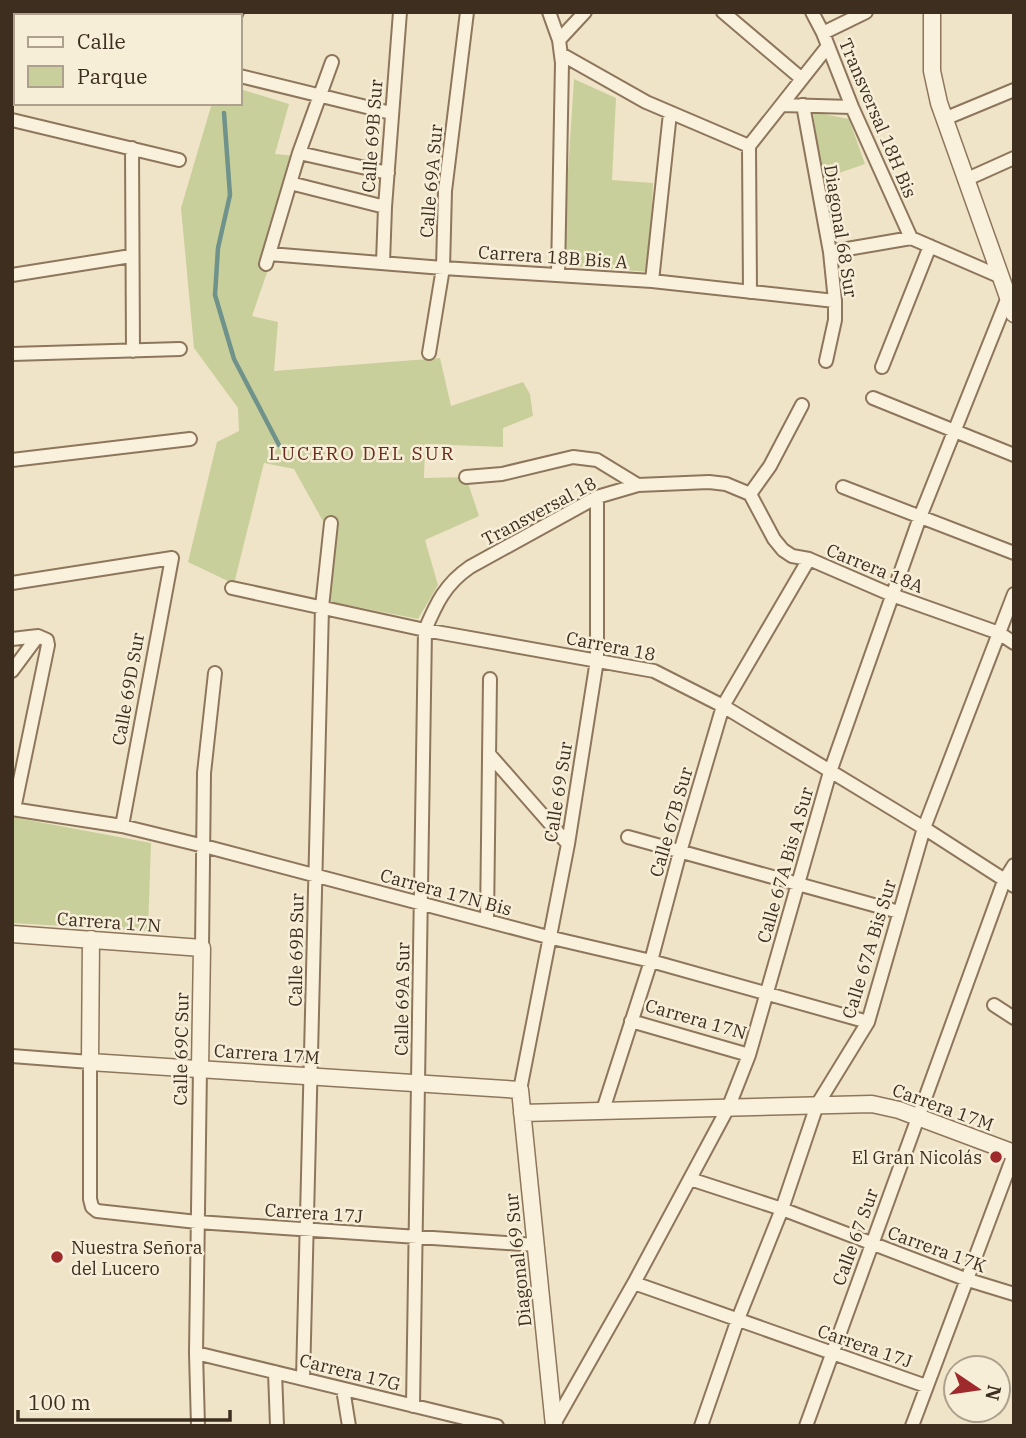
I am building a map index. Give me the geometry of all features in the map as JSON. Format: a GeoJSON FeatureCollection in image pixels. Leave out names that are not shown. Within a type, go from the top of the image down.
{"type":"FeatureCollection","features":[{"type":"Feature","properties":{"kind":"street","name":"Calle 69B Sur"},"geometry":{"type":"LineString","coordinates":[[383,263],[391,113],[400,12]]}},
{"type":"Feature","properties":{"kind":"street","name":"Calle 69A Sur"},"geometry":{"type":"LineString","coordinates":[[429,353],[443,268],[444,191],[467,12]]}},
{"type":"Feature","properties":{"kind":"street"},"geometry":{"type":"LineString","coordinates":[[549,12],[562,54],[558,274]]}},
{"type":"Feature","properties":{"kind":"street"},"geometry":{"type":"LineString","coordinates":[[559,40],[585,12]]}},
{"type":"Feature","properties":{"kind":"street"},"geometry":{"type":"LineString","coordinates":[[723,12],[802,79]]}},
{"type":"Feature","properties":{"kind":"street","name":"Transversal 18H Bis"},"geometry":{"type":"LineString","coordinates":[[812,12],[911,237]]}},
{"type":"Feature","properties":{"kind":"street"},"geometry":{"type":"LineString","coordinates":[[750,292],[750,146],[802,79],[826,39],[866,12]]}},
{"type":"Feature","properties":{"kind":"street"},"geometry":{"type":"LineString","coordinates":[[932,12],[932,71],[944,119],[1014,314]]}},
{"type":"Feature","properties":{"kind":"street"},"geometry":{"type":"LineString","coordinates":[[562,54],[670,113],[750,146]]}},
{"type":"Feature","properties":{"kind":"street"},"geometry":{"type":"LineString","coordinates":[[332,62],[290,183],[385,207]]}},
{"type":"Feature","properties":{"kind":"street"},"geometry":{"type":"LineString","coordinates":[[242,76],[391,113]]}},
{"type":"Feature","properties":{"kind":"street"},"geometry":{"type":"LineString","coordinates":[[944,119],[1014,90]]}},
{"type":"Feature","properties":{"kind":"street"},"geometry":{"type":"LineString","coordinates":[[782,105],[852,107]]}},
{"type":"Feature","properties":{"kind":"street","name":"Diagonal 68 Sur"},"geometry":{"type":"LineString","coordinates":[[803,105],[830,252],[835,301],[835,320],[826,361]]}},
{"type":"Feature","properties":{"kind":"street"},"geometry":{"type":"LineString","coordinates":[[652,281],[670,113]]}},
{"type":"Feature","properties":{"kind":"street"},"geometry":{"type":"LineString","coordinates":[[12,120],[179,160]]}},
{"type":"Feature","properties":{"kind":"street"},"geometry":{"type":"LineString","coordinates":[[132,148],[133,351]]}},
{"type":"Feature","properties":{"kind":"street"},"geometry":{"type":"LineString","coordinates":[[299,153],[388,173]]}},
{"type":"Feature","properties":{"kind":"street"},"geometry":{"type":"LineString","coordinates":[[965,180],[1014,158]]}},
{"type":"Feature","properties":{"kind":"street","name":"Carrera 18B Bis A"},"geometry":{"type":"LineString","coordinates":[[290,183],[268,259],[558,274],[652,281],[835,301]]}},
{"type":"Feature","properties":{"kind":"street"},"geometry":{"type":"LineString","coordinates":[[830,252],[911,237],[1001,277]]}},
{"type":"Feature","properties":{"kind":"street"},"geometry":{"type":"LineString","coordinates":[[882,367],[930,246]]}},
{"type":"Feature","properties":{"kind":"street"},"geometry":{"type":"LineString","coordinates":[[12,275],[131,256]]}},
{"type":"Feature","properties":{"kind":"street","name":"Calle 67A Bis A Sur"},"geometry":{"type":"LineString","coordinates":[[554,1425],[729,1106],[749,1055],[830,772],[920,517],[1008,297]]}},
{"type":"Feature","properties":{"kind":"street"},"geometry":{"type":"LineString","coordinates":[[12,354],[180,349]]}},
{"type":"Feature","properties":{"kind":"street"},"geometry":{"type":"LineString","coordinates":[[873,398],[1014,456]]}},
{"type":"Feature","properties":{"kind":"street"},"geometry":{"type":"LineString","coordinates":[[750,494],[770,466],[802,405]]}},
{"type":"Feature","properties":{"kind":"street"},"geometry":{"type":"LineString","coordinates":[[12,460],[190,439]]}},
{"type":"Feature","properties":{"kind":"street"},"geometry":{"type":"LineString","coordinates":[[466,477],[502,474],[573,457],[597,460],[638,485]]}},
{"type":"Feature","properties":{"kind":"street","name":"Transversal 18"},"geometry":{"type":"LineString","coordinates":[[440,596],[470,568],[597,497],[638,485],[709,482],[735,486],[750,494]]}},
{"type":"Feature","properties":{"kind":"street"},"geometry":{"type":"LineString","coordinates":[[843,487],[1014,553]]}},
{"type":"Feature","properties":{"kind":"street","name":"Carrera 18A"},"geometry":{"type":"LineString","coordinates":[[750,494],[774,539],[792,556],[809,559],[892,595],[999,633],[1014,643]]}},
{"type":"Feature","properties":{"kind":"street","name":"Calle 69 Sur"},"geometry":{"type":"LineString","coordinates":[[520,1090],[568,844],[597,660],[597,497]]}},
{"type":"Feature","properties":{"kind":"street","name":"Calle 69B Sur"},"geometry":{"type":"LineString","coordinates":[[303,1379],[322,607],[331,523]]}},
{"type":"Feature","properties":{"kind":"street","name":"Calle 69D Sur"},"geometry":{"type":"LineString","coordinates":[[12,583],[172,558],[122,827]]}},
{"type":"Feature","properties":{"kind":"street","name":"Calle 67B Sur"},"geometry":{"type":"LineString","coordinates":[[603,1110],[651,961],[723,706],[809,559]]}},
{"type":"Feature","properties":{"kind":"street","name":"Carrera 18"},"geometry":{"type":"LineString","coordinates":[[232,588],[425,630],[654,671],[723,706],[925,828],[1009,883]]}},
{"type":"Feature","properties":{"kind":"street","name":"Calle 67A Bis Sur"},"geometry":{"type":"LineString","coordinates":[[701,1426],[738,1320],[782,1209],[817,1105],[868,1022],[925,828],[1014,594]]}},
{"type":"Feature","properties":{"kind":"street","name":"Calle 69A Sur"},"geometry":{"type":"LineString","coordinates":[[413,1406],[425,630],[440,596]]}},
{"type":"Feature","properties":{"kind":"street"},"geometry":{"type":"LineString","coordinates":[[12,639],[43,641]]}},
{"type":"Feature","properties":{"kind":"street"},"geometry":{"type":"LineString","coordinates":[[12,671],[43,641]]}},
{"type":"Feature","properties":{"kind":"street"},"geometry":{"type":"LineString","coordinates":[[13,809],[43,641]]}},
{"type":"Feature","properties":{"kind":"street","name":"Calle 69C Sur"},"geometry":{"type":"LineString","coordinates":[[198,1426],[197,1222],[205,749],[215,673]]}},
{"type":"Feature","properties":{"kind":"street"},"geometry":{"type":"LineString","coordinates":[[487,921],[490,679]]}},
{"type":"Feature","properties":{"kind":"street"},"geometry":{"type":"LineString","coordinates":[[489,754],[568,844]]}},
{"type":"Feature","properties":{"kind":"street","name":"Carrera 17N Bis"},"geometry":{"type":"LineString","coordinates":[[13,809],[122,827],[204,846],[548,937],[651,961],[868,1022]]}},
{"type":"Feature","properties":{"kind":"street"},"geometry":{"type":"LineString","coordinates":[[628,836],[900,912]]}},
{"type":"Feature","properties":{"kind":"street","name":"Calle 67 Sur"},"geometry":{"type":"LineString","coordinates":[[806,1426],[871,1242],[1014,865]]}},
{"type":"Feature","properties":{"kind":"street","name":"Carrera 17N"},"geometry":{"type":"LineString","coordinates":[[12,934],[202,948]]}},
{"type":"Feature","properties":{"kind":"street"},"geometry":{"type":"LineString","coordinates":[[90,1062],[91,939]]}},
{"type":"Feature","properties":{"kind":"street"},"geometry":{"type":"LineString","coordinates":[[993,1005],[1014,1018]]}},
{"type":"Feature","properties":{"kind":"street","name":"Carrera 17N"},"geometry":{"type":"LineString","coordinates":[[631,1021],[749,1055]]}},
{"type":"Feature","properties":{"kind":"street","name":"Carrera 17M"},"geometry":{"type":"LineString","coordinates":[[12,1056],[520,1090]]}},
{"type":"Feature","properties":{"kind":"street","name":"Carrera 17J"},"geometry":{"type":"LineString","coordinates":[[90,1062],[90,1199],[92,1207],[97,1211],[197,1222],[536,1245]]}},
{"type":"Feature","properties":{"kind":"street","name":"Diagonal 69 Sur"},"geometry":{"type":"LineString","coordinates":[[520,1090],[554,1425]]}},
{"type":"Feature","properties":{"kind":"street","name":"Carrera 17M"},"geometry":{"type":"LineString","coordinates":[[522,1113],[872,1104],[885,1106],[1014,1154]]}},
{"type":"Feature","properties":{"kind":"street"},"geometry":{"type":"LineString","coordinates":[[912,1426],[1014,1154]]}},
{"type":"Feature","properties":{"kind":"street","name":"Carrera 17K"},"geometry":{"type":"LineString","coordinates":[[690,1180],[782,1209],[965,1279],[1014,1294]]}},
{"type":"Feature","properties":{"kind":"street","name":"Carrera 17J"},"geometry":{"type":"LineString","coordinates":[[634,1283],[926,1386]]}},
{"type":"Feature","properties":{"kind":"street","name":"Carrera 17G"},"geometry":{"type":"LineString","coordinates":[[196,1353],[496,1426]]}},
{"type":"Feature","properties":{"kind":"street"},"geometry":{"type":"LineString","coordinates":[[275,1372],[277,1426]]}},
{"type":"Feature","properties":{"kind":"street"},"geometry":{"type":"LineString","coordinates":[[343,1389],[349,1426]]}},
{"type":"Feature","properties":{"kind":"green space"},"geometry":{"type":"Polygon","coordinates":[[[574,79],[616,98],[612,180],[653,183],[649,272],[562,265],[574,79]]]}},
{"type":"Feature","properties":{"kind":"green space"},"geometry":{"type":"Polygon","coordinates":[[[242,90],[289,104],[275,154],[307,157],[252,316],[278,322],[274,371],[440,358],[451,406],[523,382],[530,394],[533,416],[503,428],[503,447],[425,444],[424,478],[466,477],[479,516],[425,540],[438,585],[418,619],[322,600],[324,523],[294,469],[264,463],[234,584],[188,562],[217,442],[239,431],[238,408],[194,348],[181,208],[211,105],[242,105],[242,90]]]}},
{"type":"Feature","properties":{"kind":"green space"},"geometry":{"type":"Polygon","coordinates":[[[813,112],[849,119],[865,164],[822,179],[813,112]]]}},
{"type":"Feature","properties":{"kind":"green space"},"geometry":{"type":"Polygon","coordinates":[[[12,817],[151,843],[148,931],[12,923],[12,817]]]}},
{"type":"Feature","properties":{"kind":"waterway"},"geometry":{"type":"LineString","coordinates":[[224,113],[230,195],[218,248],[215,295],[234,359],[279,445]]}},
{"type":"Feature","properties":{"kind":"place","name":"El Gran Nicolás"},"geometry":{"type":"Point","coordinates":[996,1157]}},
{"type":"Feature","properties":{"kind":"place","name":"Nuestra Señora del Lucero"},"geometry":{"type":"Point","coordinates":[57,1257]}},
{"type":"Feature","properties":{"kind":"district","name":"LUCERO DEL SUR"},"geometry":{"type":"Point","coordinates":[362,453]}}]}
